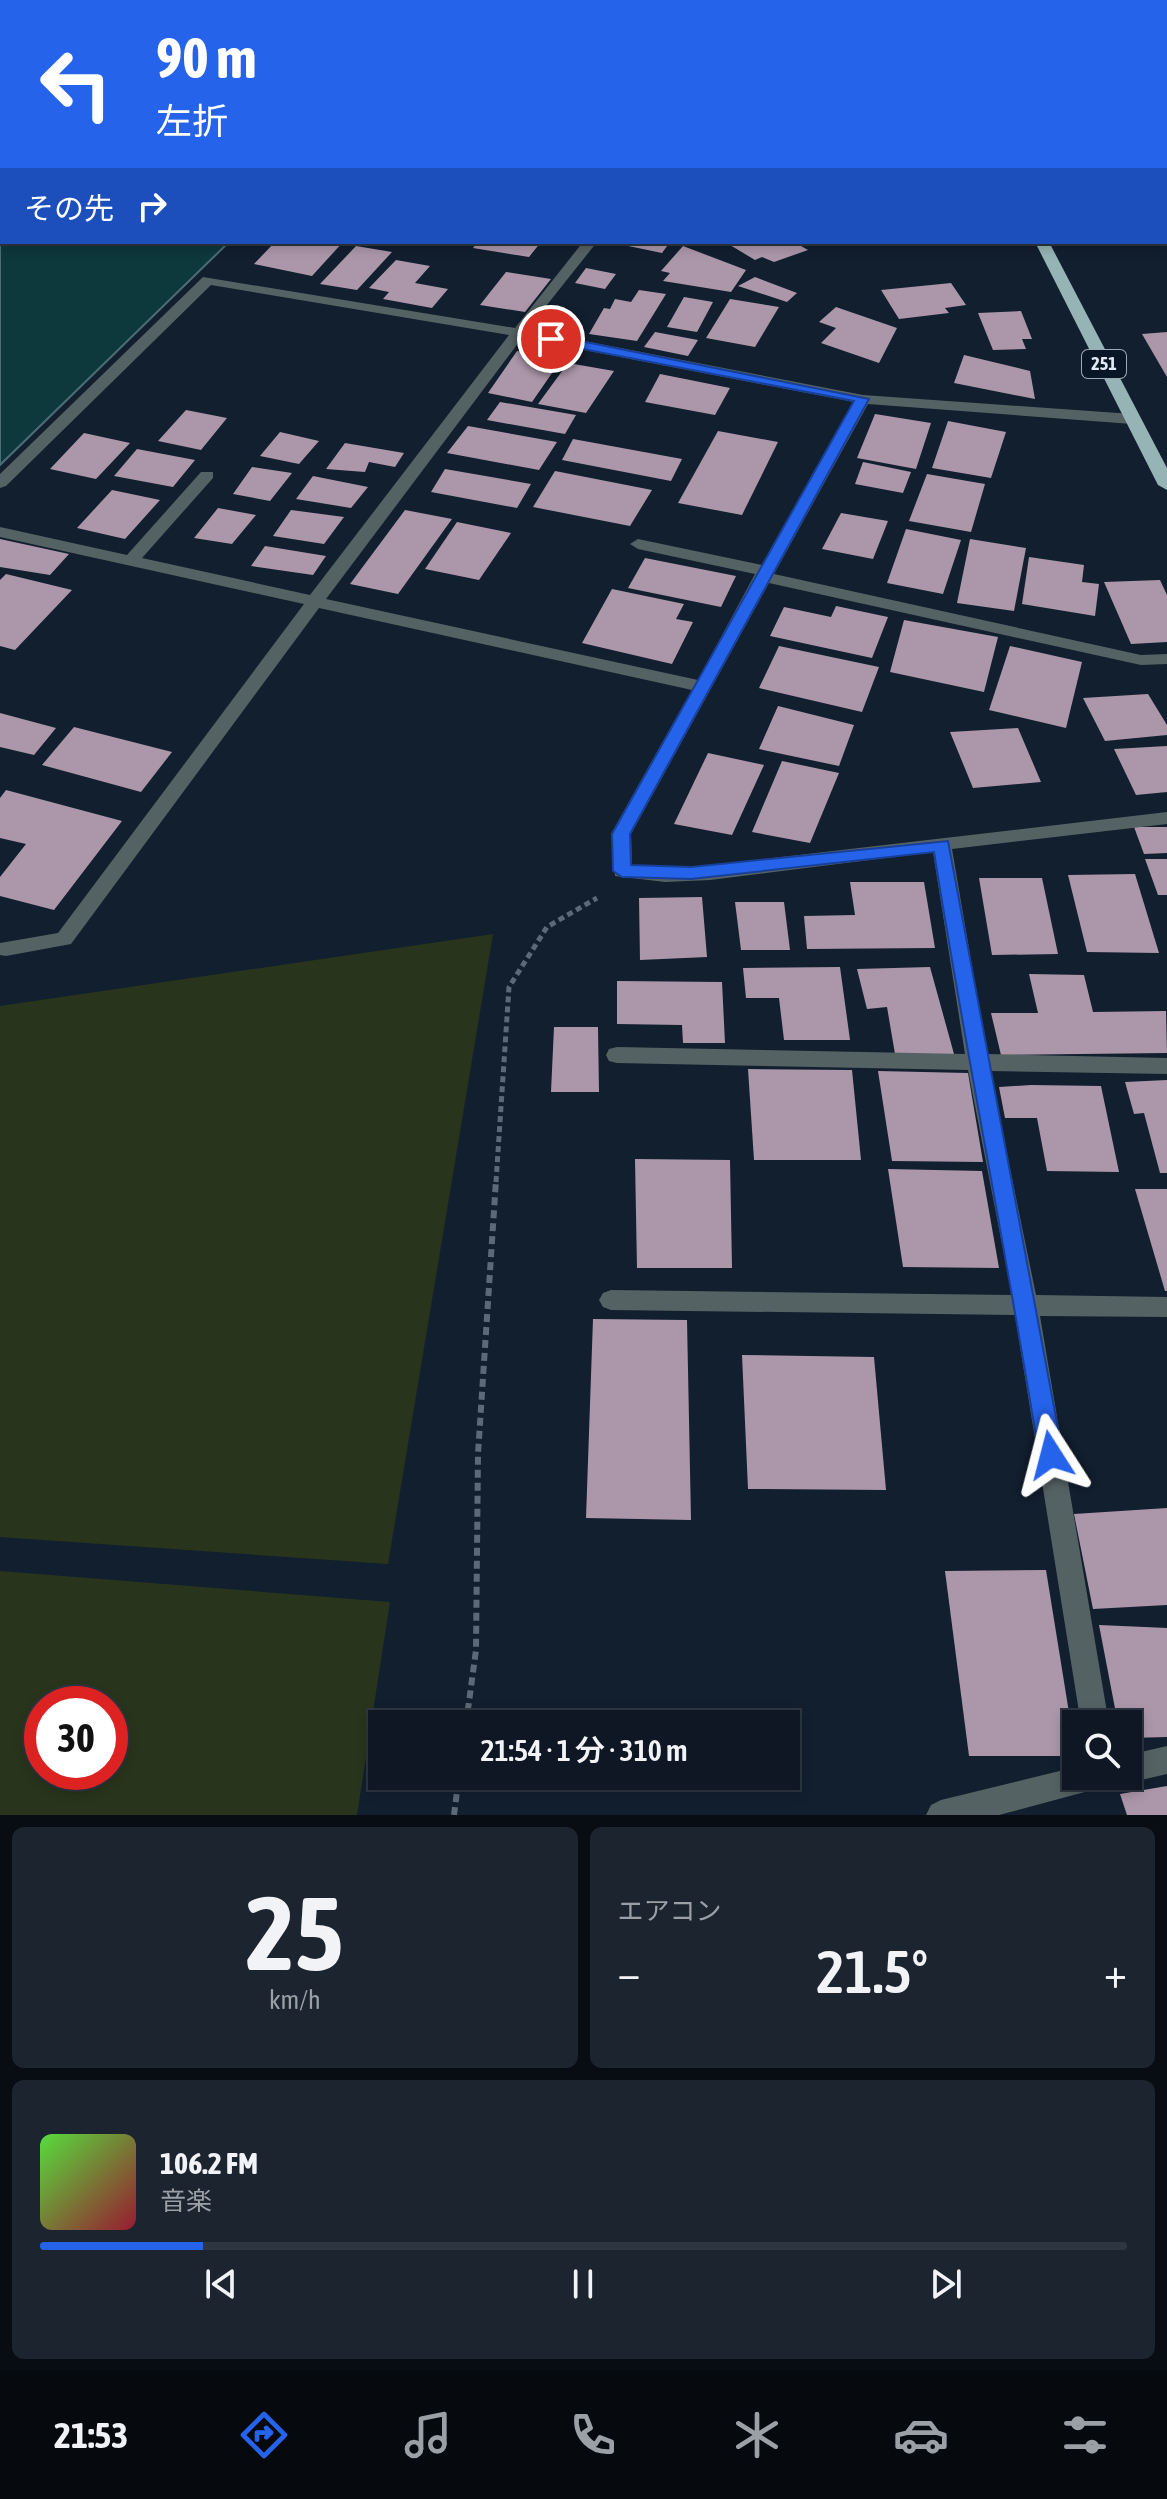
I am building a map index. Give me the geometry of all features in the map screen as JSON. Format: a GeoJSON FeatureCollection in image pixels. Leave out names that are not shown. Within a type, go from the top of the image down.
{"type":"FeatureCollection","features":[{"type":"Feature","properties":{"kind":"highway","name":"251"},"geometry":{"type":"LineString","coordinates":[[1043,244],[1167,485]]}},
{"type":"Feature","properties":{"kind":"street"},"geometry":{"type":"LineString","coordinates":[[6,949],[64,939],[314,599],[457,410],[588,244]]}},
{"type":"Feature","properties":{"kind":"street"},"geometry":{"type":"LineString","coordinates":[[0,483],[208,280],[519,333],[863,399],[1132,419]]}},
{"type":"Feature","properties":{"kind":"street"},"geometry":{"type":"LineString","coordinates":[[863,399],[621,834],[622,871],[638,874],[691,873],[942,845],[1038,829],[1167,818]]}},
{"type":"Feature","properties":{"kind":"street"},"geometry":{"type":"LineString","coordinates":[[132,560],[207,475]]}},
{"type":"Feature","properties":{"kind":"street"},"geometry":{"type":"LineString","coordinates":[[0,532],[702,687]]}},
{"type":"Feature","properties":{"kind":"street"},"geometry":{"type":"LineString","coordinates":[[638,544],[1141,660],[1167,659]]}},
{"type":"Feature","properties":{"kind":"street"},"geometry":{"type":"LineString","coordinates":[[942,845],[978,1065],[1026,1306],[1093,1710]]}},
{"type":"Feature","properties":{"kind":"street"},"geometry":{"type":"LineString","coordinates":[[617,1055],[978,1065],[1167,1066]]}},
{"type":"Feature","properties":{"kind":"street"},"geometry":{"type":"LineString","coordinates":[[611,1300],[1167,1307]]}},
{"type":"Feature","properties":{"kind":"street"},"geometry":{"type":"LineString","coordinates":[[1142,1766],[1167,1760]]}},
{"type":"Feature","properties":{"kind":"street"},"geometry":{"type":"LineString","coordinates":[[941,1815],[1062,1785]]}},
{"type":"Feature","properties":{"kind":"path"},"geometry":{"type":"LineString","coordinates":[[468,1710],[476,1650],[478,1454],[509,987],[547,927],[638,874]]}},
{"type":"Feature","properties":{"kind":"path"},"geometry":{"type":"LineString","coordinates":[[454,1815],[457,1790]]}},
{"type":"Feature","properties":{"kind":"shaded area"},"geometry":{"type":"Polygon","coordinates":[[[0,244],[227,244],[0,465],[0,244]]]}},
{"type":"Feature","properties":{"kind":"shaded area"},"geometry":{"type":"Polygon","coordinates":[[[493,934],[388,1564],[0,1537],[0,1006],[493,934]]]}},
{"type":"Feature","properties":{"kind":"shaded area"},"geometry":{"type":"Polygon","coordinates":[[[0,1571],[390,1602],[373,1710],[368,1710],[368,1744],[357,1815],[0,1815],[0,1571]]]}},
{"type":"Feature","properties":{"kind":"building"},"geometry":{"type":"Polygon","coordinates":[[[273,244],[341,244],[312,276],[254,264],[273,244]]]}},
{"type":"Feature","properties":{"kind":"building"},"geometry":{"type":"Polygon","coordinates":[[[476,244],[539,244],[529,257],[473,248],[476,244]]]}},
{"type":"Feature","properties":{"kind":"building"},"geometry":{"type":"Polygon","coordinates":[[[619,244],[669,244],[662,253],[619,244]]]}},
{"type":"Feature","properties":{"kind":"building"},"geometry":{"type":"Polygon","coordinates":[[[728,244],[798,244],[808,250],[774,262],[762,257],[755,260],[728,244]]]}},
{"type":"Feature","properties":{"kind":"building"},"geometry":{"type":"Polygon","coordinates":[[[356,246],[392,252],[357,290],[320,284],[356,246]]]}},
{"type":"Feature","properties":{"kind":"building"},"geometry":{"type":"Polygon","coordinates":[[[683,246],[746,270],[731,292],[663,281],[670,273],[661,271],[683,246]]]}},
{"type":"Feature","properties":{"kind":"building"},"geometry":{"type":"Polygon","coordinates":[[[396,260],[430,266],[415,283],[448,289],[432,308],[383,299],[389,292],[369,288],[396,260]]]}},
{"type":"Feature","properties":{"kind":"building"},"geometry":{"type":"Polygon","coordinates":[[[586,268],[616,274],[605,289],[575,283],[586,268]]]}},
{"type":"Feature","properties":{"kind":"building"},"geometry":{"type":"Polygon","coordinates":[[[506,272],[551,279],[525,312],[480,305],[506,272]]]}},
{"type":"Feature","properties":{"kind":"building"},"geometry":{"type":"Polygon","coordinates":[[[755,277],[797,293],[787,302],[738,286],[755,277]]]}},
{"type":"Feature","properties":{"kind":"building"},"geometry":{"type":"Polygon","coordinates":[[[951,283],[966,305],[945,308],[949,313],[899,319],[881,290],[951,283]]]}},
{"type":"Feature","properties":{"kind":"building"},"geometry":{"type":"Polygon","coordinates":[[[639,290],[666,294],[637,341],[589,334],[604,308],[610,309],[615,299],[631,302],[639,290]]]}},
{"type":"Feature","properties":{"kind":"building"},"geometry":{"type":"Polygon","coordinates":[[[684,297],[713,302],[697,332],[667,327],[684,297]]]}},
{"type":"Feature","properties":{"kind":"building"},"geometry":{"type":"Polygon","coordinates":[[[730,299],[779,307],[755,347],[706,338],[730,299]]]}},
{"type":"Feature","properties":{"kind":"building"},"geometry":{"type":"Polygon","coordinates":[[[836,307],[897,328],[879,363],[821,343],[836,328],[819,322],[836,307]]]}},
{"type":"Feature","properties":{"kind":"building"},"geometry":{"type":"Polygon","coordinates":[[[1021,311],[1032,339],[1022,339],[1026,349],[993,350],[978,313],[1021,311]]]}},
{"type":"Feature","properties":{"kind":"building"},"geometry":{"type":"Polygon","coordinates":[[[655,332],[698,340],[688,356],[644,347],[655,332]]]}},
{"type":"Feature","properties":{"kind":"building"},"geometry":{"type":"Polygon","coordinates":[[[1167,332],[1167,377],[1142,334],[1167,332]]]}},
{"type":"Feature","properties":{"kind":"building"},"geometry":{"type":"Polygon","coordinates":[[[517,351],[561,360],[532,402],[488,393],[517,351]]]}},
{"type":"Feature","properties":{"kind":"building"},"geometry":{"type":"Polygon","coordinates":[[[964,355],[1030,371],[1035,399],[954,383],[964,355]]]}},
{"type":"Feature","properties":{"kind":"building"},"geometry":{"type":"Polygon","coordinates":[[[568,363],[614,371],[586,413],[538,404],[568,363]]]}},
{"type":"Feature","properties":{"kind":"building"},"geometry":{"type":"Polygon","coordinates":[[[660,374],[730,388],[715,415],[645,402],[660,374]]]}},
{"type":"Feature","properties":{"kind":"building"},"geometry":{"type":"Polygon","coordinates":[[[500,402],[576,415],[565,434],[487,420],[500,402]]]}},
{"type":"Feature","properties":{"kind":"building"},"geometry":{"type":"Polygon","coordinates":[[[186,410],[227,418],[201,450],[158,441],[186,410]]]}},
{"type":"Feature","properties":{"kind":"building"},"geometry":{"type":"Polygon","coordinates":[[[875,414],[931,423],[916,469],[857,458],[875,414]]]}},
{"type":"Feature","properties":{"kind":"building"},"geometry":{"type":"Polygon","coordinates":[[[948,421],[1006,432],[991,478],[932,468],[948,421]]]}},
{"type":"Feature","properties":{"kind":"building"},"geometry":{"type":"Polygon","coordinates":[[[468,426],[557,442],[539,470],[447,453],[468,426]]]}},
{"type":"Feature","properties":{"kind":"building"},"geometry":{"type":"Polygon","coordinates":[[[718,431],[778,442],[742,515],[678,503],[718,431]]]}},
{"type":"Feature","properties":{"kind":"building"},"geometry":{"type":"Polygon","coordinates":[[[280,432],[319,441],[299,464],[260,456],[280,432]]]}},
{"type":"Feature","properties":{"kind":"building"},"geometry":{"type":"Polygon","coordinates":[[[84,433],[130,443],[96,479],[50,469],[84,433]]]}},
{"type":"Feature","properties":{"kind":"building"},"geometry":{"type":"Polygon","coordinates":[[[573,439],[682,459],[671,481],[562,460],[573,439]]]}},
{"type":"Feature","properties":{"kind":"building"},"geometry":{"type":"Polygon","coordinates":[[[345,443],[404,453],[395,467],[369,462],[365,472],[326,469],[345,443]]]}},
{"type":"Feature","properties":{"kind":"building"},"geometry":{"type":"Polygon","coordinates":[[[137,449],[195,460],[173,487],[114,476],[137,449]]]}},
{"type":"Feature","properties":{"kind":"building"},"geometry":{"type":"Polygon","coordinates":[[[863,462],[911,472],[903,493],[855,484],[863,462]]]}},
{"type":"Feature","properties":{"kind":"building"},"geometry":{"type":"Polygon","coordinates":[[[252,467],[292,473],[270,501],[233,494],[252,467]]]}},
{"type":"Feature","properties":{"kind":"building"},"geometry":{"type":"Polygon","coordinates":[[[445,469],[531,484],[517,508],[431,492],[445,469]]]}},
{"type":"Feature","properties":{"kind":"building"},"geometry":{"type":"Polygon","coordinates":[[[555,471],[652,490],[630,526],[533,507],[555,471]]]}},
{"type":"Feature","properties":{"kind":"building"},"geometry":{"type":"Polygon","coordinates":[[[927,474],[985,484],[971,532],[909,521],[927,474]]]}},
{"type":"Feature","properties":{"kind":"building"},"geometry":{"type":"Polygon","coordinates":[[[313,476],[368,487],[351,508],[296,499],[313,476]]]}},
{"type":"Feature","properties":{"kind":"building"},"geometry":{"type":"Polygon","coordinates":[[[112,490],[160,500],[125,539],[77,528],[112,490]]]}},
{"type":"Feature","properties":{"kind":"building"},"geometry":{"type":"Polygon","coordinates":[[[218,508],[256,515],[232,544],[194,538],[218,508]]]}},
{"type":"Feature","properties":{"kind":"building"},"geometry":{"type":"Polygon","coordinates":[[[291,510],[344,517],[324,544],[273,536],[291,510]]]}},
{"type":"Feature","properties":{"kind":"building"},"geometry":{"type":"Polygon","coordinates":[[[405,510],[452,519],[398,594],[350,584],[405,510]]]}},
{"type":"Feature","properties":{"kind":"building"},"geometry":{"type":"Polygon","coordinates":[[[841,513],[888,521],[873,559],[822,549],[841,513]]]}},
{"type":"Feature","properties":{"kind":"building"},"geometry":{"type":"Polygon","coordinates":[[[457,522],[511,533],[479,580],[425,569],[457,522]]]}},
{"type":"Feature","properties":{"kind":"building"},"geometry":{"type":"Polygon","coordinates":[[[906,529],[961,540],[943,594],[887,583],[906,529]]]}},
{"type":"Feature","properties":{"kind":"building"},"geometry":{"type":"Polygon","coordinates":[[[0,539],[69,554],[50,575],[0,567],[0,539]]]}},
{"type":"Feature","properties":{"kind":"building"},"geometry":{"type":"Polygon","coordinates":[[[970,539],[1026,548],[1014,611],[957,603],[970,539]]]}},
{"type":"Feature","properties":{"kind":"building"},"geometry":{"type":"Polygon","coordinates":[[[265,546],[326,556],[313,575],[251,566],[265,546]]]}},
{"type":"Feature","properties":{"kind":"building"},"geometry":{"type":"Polygon","coordinates":[[[1029,557],[1084,565],[1082,582],[1099,584],[1095,616],[1022,604],[1029,557]]]}},
{"type":"Feature","properties":{"kind":"building"},"geometry":{"type":"Polygon","coordinates":[[[645,558],[736,576],[721,607],[628,588],[645,558]]]}},
{"type":"Feature","properties":{"kind":"building"},"geometry":{"type":"Polygon","coordinates":[[[6,574],[72,590],[15,650],[0,646],[0,580],[6,574]]]}},
{"type":"Feature","properties":{"kind":"building"},"geometry":{"type":"Polygon","coordinates":[[[1160,580],[1167,595],[1167,642],[1131,644],[1104,582],[1160,580]]]}},
{"type":"Feature","properties":{"kind":"building"},"geometry":{"type":"Polygon","coordinates":[[[612,589],[684,604],[676,619],[693,622],[672,664],[582,643],[612,589]]]}},
{"type":"Feature","properties":{"kind":"building"},"geometry":{"type":"Polygon","coordinates":[[[836,606],[888,617],[872,658],[770,636],[784,607],[831,617],[836,606]]]}},
{"type":"Feature","properties":{"kind":"building"},"geometry":{"type":"Polygon","coordinates":[[[904,620],[998,637],[984,692],[890,672],[904,620]]]}},
{"type":"Feature","properties":{"kind":"building"},"geometry":{"type":"Polygon","coordinates":[[[779,646],[879,667],[862,712],[759,688],[779,646]]]}},
{"type":"Feature","properties":{"kind":"building"},"geometry":{"type":"Polygon","coordinates":[[[1010,646],[1082,662],[1066,728],[989,710],[1010,646]]]}},
{"type":"Feature","properties":{"kind":"building"},"geometry":{"type":"Polygon","coordinates":[[[1148,694],[1167,725],[1167,735],[1105,741],[1083,698],[1148,694]]]}},
{"type":"Feature","properties":{"kind":"building"},"geometry":{"type":"Polygon","coordinates":[[[778,706],[854,725],[839,766],[759,749],[778,706]]]}},
{"type":"Feature","properties":{"kind":"building"},"geometry":{"type":"Polygon","coordinates":[[[0,713],[56,728],[34,755],[0,747],[0,713]]]}},
{"type":"Feature","properties":{"kind":"building"},"geometry":{"type":"Polygon","coordinates":[[[74,727],[172,752],[141,792],[42,765],[74,727]]]}},
{"type":"Feature","properties":{"kind":"building"},"geometry":{"type":"Polygon","coordinates":[[[1018,728],[1041,782],[973,788],[950,732],[1018,728]]]}},
{"type":"Feature","properties":{"kind":"building"},"geometry":{"type":"Polygon","coordinates":[[[1167,746],[1167,792],[1136,795],[1114,749],[1167,746]]]}},
{"type":"Feature","properties":{"kind":"building"},"geometry":{"type":"Polygon","coordinates":[[[708,753],[764,765],[732,835],[674,824],[708,753]]]}},
{"type":"Feature","properties":{"kind":"building"},"geometry":{"type":"Polygon","coordinates":[[[782,761],[839,773],[810,843],[752,832],[782,761]]]}},
{"type":"Feature","properties":{"kind":"building"},"geometry":{"type":"Polygon","coordinates":[[[6,790],[122,821],[54,910],[0,896],[0,877],[26,844],[0,838],[0,798],[6,790]]]}},
{"type":"Feature","properties":{"kind":"building"},"geometry":{"type":"Polygon","coordinates":[[[1134,827],[1167,827],[1167,853],[1144,854],[1134,827]]]}},
{"type":"Feature","properties":{"kind":"building"},"geometry":{"type":"Polygon","coordinates":[[[1145,859],[1167,859],[1167,895],[1158,895],[1145,859]]]}},
{"type":"Feature","properties":{"kind":"building"},"geometry":{"type":"Polygon","coordinates":[[[1135,874],[1159,953],[1087,952],[1068,875],[1135,874]]]}},
{"type":"Feature","properties":{"kind":"building"},"geometry":{"type":"Polygon","coordinates":[[[979,878],[1042,878],[1058,954],[992,955],[979,878]]]}},
{"type":"Feature","properties":{"kind":"building"},"geometry":{"type":"Polygon","coordinates":[[[850,882],[924,882],[935,948],[807,949],[804,916],[855,915],[850,882]]]}},
{"type":"Feature","properties":{"kind":"building"},"geometry":{"type":"Polygon","coordinates":[[[702,897],[707,957],[640,960],[639,898],[702,897]]]}},
{"type":"Feature","properties":{"kind":"building"},"geometry":{"type":"Polygon","coordinates":[[[735,902],[784,902],[790,950],[741,950],[735,902]]]}},
{"type":"Feature","properties":{"kind":"building"},"geometry":{"type":"Polygon","coordinates":[[[840,967],[850,1040],[784,1040],[779,998],[746,998],[743,968],[840,967]]]}},
{"type":"Feature","properties":{"kind":"building"},"geometry":{"type":"Polygon","coordinates":[[[930,967],[954,1054],[895,1054],[887,1007],[867,1009],[857,969],[930,967]]]}},
{"type":"Feature","properties":{"kind":"building"},"geometry":{"type":"Polygon","coordinates":[[[1029,974],[1084,975],[1093,1012],[1166,1011],[1167,1053],[1001,1055],[991,1013],[1038,1013],[1029,974]]]}},
{"type":"Feature","properties":{"kind":"building"},"geometry":{"type":"Polygon","coordinates":[[[617,981],[722,982],[725,1043],[683,1043],[682,1025],[617,1024],[617,981]]]}},
{"type":"Feature","properties":{"kind":"building"},"geometry":{"type":"Polygon","coordinates":[[[554,1027],[598,1027],[599,1092],[551,1092],[554,1027]]]}},
{"type":"Feature","properties":{"kind":"building"},"geometry":{"type":"Polygon","coordinates":[[[748,1069],[852,1070],[861,1160],[754,1160],[748,1069]]]}},
{"type":"Feature","properties":{"kind":"building"},"geometry":{"type":"Polygon","coordinates":[[[878,1071],[968,1073],[983,1162],[892,1161],[878,1071]]]}},
{"type":"Feature","properties":{"kind":"building"},"geometry":{"type":"Polygon","coordinates":[[[1167,1080],[1167,1173],[1160,1173],[1144,1113],[1134,1114],[1125,1082],[1167,1080]]]}},
{"type":"Feature","properties":{"kind":"building"},"geometry":{"type":"Polygon","coordinates":[[[1101,1086],[1119,1172],[1047,1171],[1037,1118],[1005,1118],[999,1087],[1101,1086]]]}},
{"type":"Feature","properties":{"kind":"building"},"geometry":{"type":"Polygon","coordinates":[[[635,1159],[730,1160],[732,1268],[637,1268],[635,1159]]]}},
{"type":"Feature","properties":{"kind":"building"},"geometry":{"type":"Polygon","coordinates":[[[888,1169],[982,1171],[999,1268],[903,1267],[888,1169]]]}},
{"type":"Feature","properties":{"kind":"building"},"geometry":{"type":"Polygon","coordinates":[[[1135,1189],[1167,1189],[1167,1291],[1165,1291],[1135,1189]]]}},
{"type":"Feature","properties":{"kind":"building"},"geometry":{"type":"Polygon","coordinates":[[[593,1319],[687,1320],[691,1520],[586,1518],[593,1319]]]}},
{"type":"Feature","properties":{"kind":"building"},"geometry":{"type":"Polygon","coordinates":[[[742,1355],[874,1357],[886,1490],[748,1489],[742,1355]]]}},
{"type":"Feature","properties":{"kind":"building"},"geometry":{"type":"Polygon","coordinates":[[[1167,1508],[1167,1605],[1093,1609],[1074,1514],[1167,1508]]]}},
{"type":"Feature","properties":{"kind":"building"},"geometry":{"type":"Polygon","coordinates":[[[1046,1570],[1069,1710],[1062,1710],[1062,1756],[969,1756],[945,1571],[1046,1570]]]}},
{"type":"Feature","properties":{"kind":"building"},"geometry":{"type":"Polygon","coordinates":[[[1099,1625],[1167,1628],[1167,1737],[1142,1738],[1142,1710],[1115,1710],[1099,1625]]]}},
{"type":"Feature","properties":{"kind":"building"},"geometry":{"type":"Polygon","coordinates":[[[1167,1786],[1167,1815],[1127,1815],[1120,1794],[1167,1786]]]}},
{"type":"Feature","properties":{"kind":"route"},"geometry":{"type":"LineString","coordinates":[[551,339],[863,399],[621,834],[622,871],[638,874],[691,873],[942,845],[978,1065],[1026,1306],[1051,1455]]}}]}
